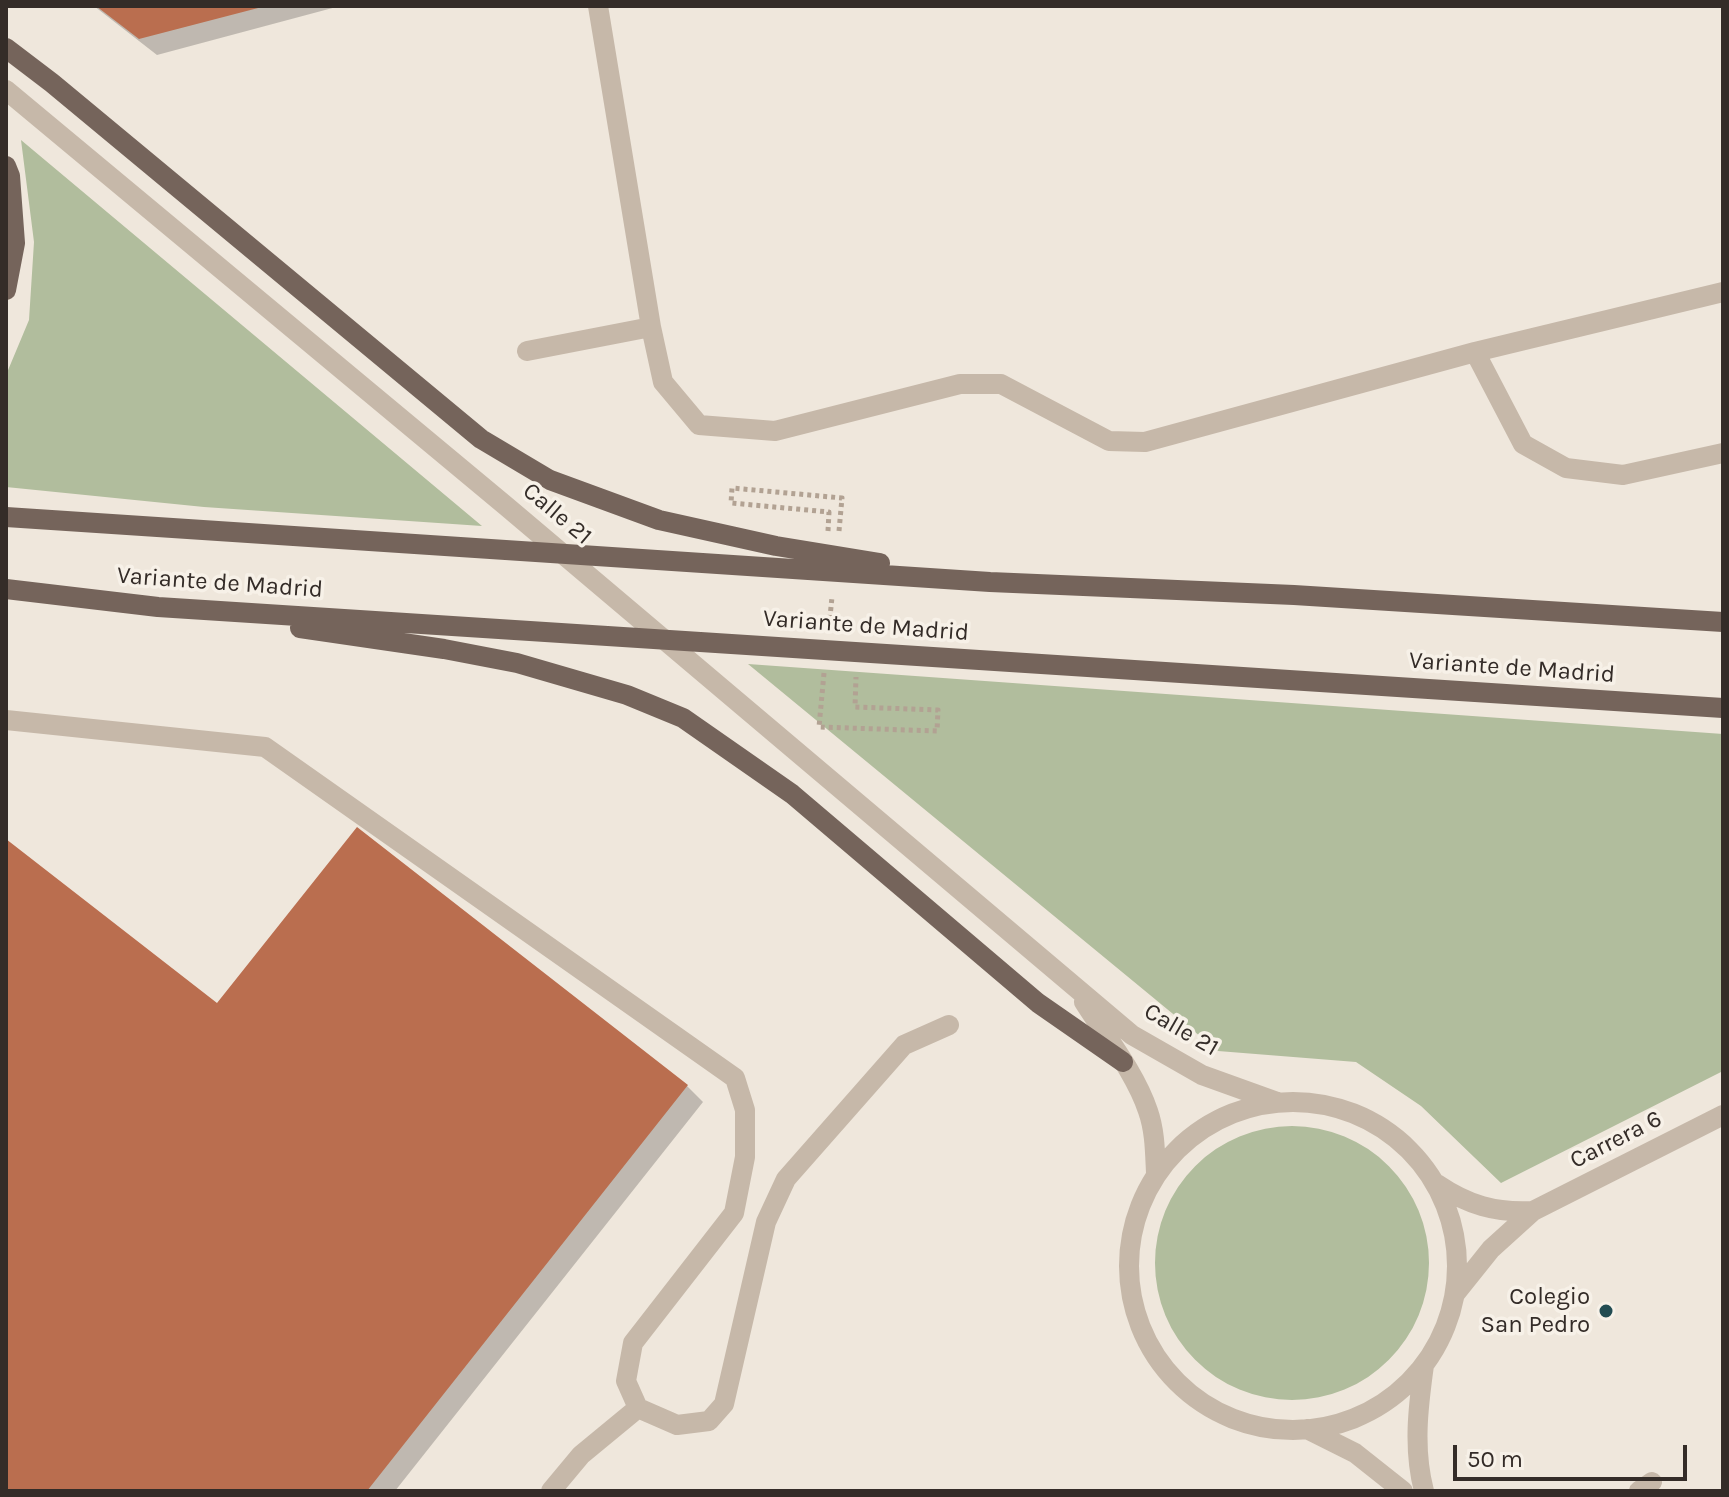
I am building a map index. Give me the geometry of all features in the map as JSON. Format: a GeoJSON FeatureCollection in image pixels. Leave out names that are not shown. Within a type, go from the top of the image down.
{"type":"FeatureCollection","features":[{"type":"Feature","properties":{"kind":"main road"},"geometry":{"type":"LineString","coordinates":[[6,48],[481,439],[550,480],[659,520],[832,549],[990,582]]}},
{"type":"Feature","properties":{"kind":"main road"},"geometry":{"type":"LineString","coordinates":[[6,166],[10,176],[15,243],[6,290]]}},
{"type":"Feature","properties":{"kind":"main road"},"geometry":{"type":"LineString","coordinates":[[6,517],[990,582],[1294,595],[1723,622]]}},
{"type":"Feature","properties":{"kind":"main road","name":"Variante de Madrid"},"geometry":{"type":"LineString","coordinates":[[6,589],[158,607],[1723,708]]}},
{"type":"Feature","properties":{"kind":"main road"},"geometry":{"type":"LineString","coordinates":[[158,607],[444,649],[517,663],[627,695],[683,718],[792,794],[1038,1003],[1123,1062]]}},
{"type":"Feature","properties":{"kind":"street"},"geometry":{"type":"LineString","coordinates":[[598,6],[651,327],[663,382],[699,425],[775,431],[960,384],[1001,384],[1109,441],[1145,442],[1475,352],[1723,292]]}},
{"type":"Feature","properties":{"kind":"street","name":"Calle 21"},"geometry":{"type":"LineString","coordinates":[[6,90],[506,506],[1132,1035],[1202,1075],[1277,1102]]}},
{"type":"Feature","properties":{"kind":"street"},"geometry":{"type":"LineString","coordinates":[[527,351],[651,327]]}},
{"type":"Feature","properties":{"kind":"street"},"geometry":{"type":"LineString","coordinates":[[1475,352],[1523,444],[1566,468],[1623,475],[1723,453]]}},
{"type":"Feature","properties":{"kind":"street"},"geometry":{"type":"LineString","coordinates":[[6,720],[265,747],[735,1078],[745,1110],[745,1157],[734,1213],[633,1343],[626,1381],[638,1408],[677,1425],[709,1421],[724,1404],[766,1222],[786,1179],[904,1045],[949,1025]]}},
{"type":"Feature","properties":{"kind":"street","name":"Calle 21"},"geometry":{"type":"LineString","coordinates":[[1071,982],[1123,1062],[1148,1111],[1155,1142],[1156,1173]]}},
{"type":"Feature","properties":{"kind":"street"},"geometry":{"type":"LineString","coordinates":[[1277,1102],[1315,1103],[1352,1112],[1385,1130],[1414,1154],[1437,1184],[1451,1219],[1458,1256],[1455,1294],[1444,1331],[1424,1365],[1392,1397],[1351,1419],[1307,1429],[1261,1426],[1217,1411],[1179,1384],[1150,1348],[1133,1306],[1128,1260],[1136,1215],[1156,1173],[1189,1138],[1231,1114],[1277,1102]]}},
{"type":"Feature","properties":{"kind":"street","name":"Carrera 6"},"geometry":{"type":"LineString","coordinates":[[1455,1294],[1491,1249],[1533,1211],[1723,1115]]}},
{"type":"Feature","properties":{"kind":"street","name":"Carrera 6"},"geometry":{"type":"LineString","coordinates":[[1437,1184],[1458,1199],[1482,1208],[1508,1212],[1533,1211]]}},
{"type":"Feature","properties":{"kind":"street"},"geometry":{"type":"LineString","coordinates":[[734,1213],[766,1222]]}},
{"type":"Feature","properties":{"kind":"street"},"geometry":{"type":"LineString","coordinates":[[1424,1365],[1417,1419],[1424,1491]]}},
{"type":"Feature","properties":{"kind":"street"},"geometry":{"type":"LineString","coordinates":[[551,1491],[581,1455],[638,1408]]}},
{"type":"Feature","properties":{"kind":"street"},"geometry":{"type":"LineString","coordinates":[[1307,1429],[1355,1453],[1403,1491]]}},
{"type":"Feature","properties":{"kind":"path"},"geometry":{"type":"LineString","coordinates":[[732,488],[842,498],[832,549],[829,512],[731,503],[732,488]]}},
{"type":"Feature","properties":{"kind":"path"},"geometry":{"type":"LineString","coordinates":[[828,636],[833,590]]}},
{"type":"Feature","properties":{"kind":"path"},"geometry":{"type":"LineString","coordinates":[[825,667],[819,727],[937,731],[938,710],[855,707],[857,652]]}},
{"type":"Feature","properties":{"kind":"green space"},"geometry":{"type":"Polygon","coordinates":[[[21,140],[482,526],[204,507],[6,487],[6,375],[29,320],[34,242],[21,140]]]}},
{"type":"Feature","properties":{"kind":"green space"},"geometry":{"type":"Polygon","coordinates":[[[748,664],[1723,734],[1723,1071],[1501,1183],[1421,1106],[1356,1062],[1218,1051],[748,664]]]}},
{"type":"Feature","properties":{"kind":"green space"},"geometry":{"type":"Polygon","coordinates":[[[1292,1126],[1332,1132],[1368,1149],[1389,1166],[1406,1187],[1423,1223],[1429,1263],[1423,1303],[1406,1339],[1389,1360],[1368,1377],[1332,1394],[1292,1400],[1252,1394],[1216,1377],[1195,1360],[1178,1339],[1161,1303],[1155,1263],[1161,1223],[1178,1187],[1195,1166],[1216,1149],[1252,1132],[1292,1126]]]}},
{"type":"Feature","properties":{"kind":"building"},"geometry":{"type":"Polygon","coordinates":[[[96,6],[262,6],[262,7],[139,39],[96,6]]]}},
{"type":"Feature","properties":{"kind":"building"},"geometry":{"type":"Polygon","coordinates":[[[357,827],[688,1085],[367,1491],[6,1491],[6,839],[217,1003],[357,827]]]}},
{"type":"Feature","properties":{"kind":"place","name":"Colegio San Pedro"},"geometry":{"type":"Point","coordinates":[1606,1311]}}]}
